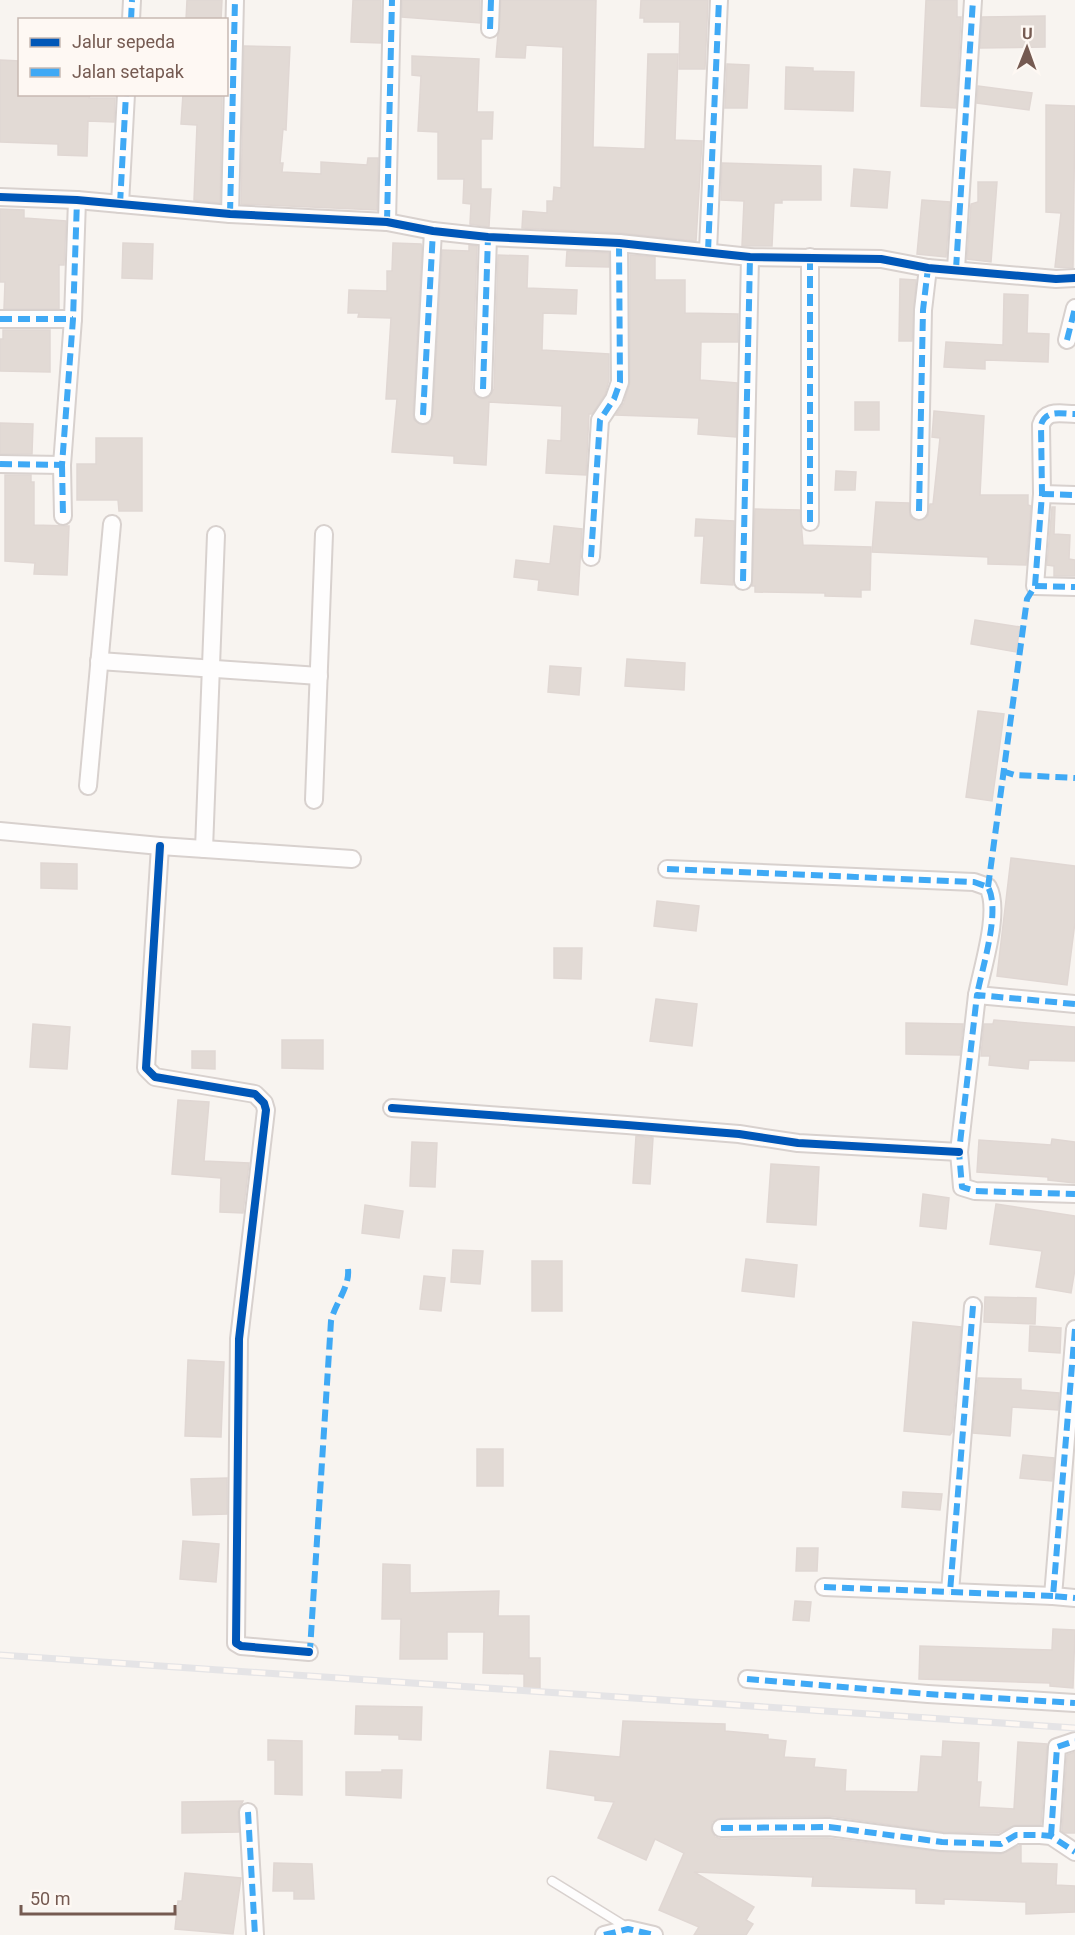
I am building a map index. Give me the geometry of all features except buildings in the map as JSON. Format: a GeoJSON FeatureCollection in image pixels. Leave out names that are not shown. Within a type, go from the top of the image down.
{"type":"FeatureCollection","features":[{"type":"Feature","properties":{"kind":"street"},"geometry":{"type":"LineString","coordinates":[[131,18],[132,0]]}},
{"type":"Feature","properties":{"kind":"street"},"geometry":{"type":"LineString","coordinates":[[230,214],[235,0]]}},
{"type":"Feature","properties":{"kind":"street"},"geometry":{"type":"LineString","coordinates":[[387,222],[392,0]]}},
{"type":"Feature","properties":{"kind":"street"},"geometry":{"type":"LineString","coordinates":[[490,29],[491,0]]}},
{"type":"Feature","properties":{"kind":"street"},"geometry":{"type":"LineString","coordinates":[[708,250],[719,0]]}},
{"type":"Feature","properties":{"kind":"street"},"geometry":{"type":"LineString","coordinates":[[956,269],[973,0]]}},
{"type":"Feature","properties":{"kind":"street"},"geometry":{"type":"LineString","coordinates":[[120,204],[126,96]]}},
{"type":"Feature","properties":{"kind":"street"},"geometry":{"type":"LineString","coordinates":[[0,197],[77,200],[230,214],[387,222],[433,231],[488,237],[619,243],[708,250],[750,257],[881,259],[928,268],[1056,279],[1075,278]]}},
{"type":"Feature","properties":{"kind":"street"},"geometry":{"type":"LineString","coordinates":[[63,516],[62,465],[73,320],[77,200]]}},
{"type":"Feature","properties":{"kind":"street"},"geometry":{"type":"LineString","coordinates":[[423,415],[433,231]]}},
{"type":"Feature","properties":{"kind":"street"},"geometry":{"type":"LineString","coordinates":[[483,389],[488,237]]}},
{"type":"Feature","properties":{"kind":"street"},"geometry":{"type":"LineString","coordinates":[[591,557],[599,426],[605,409],[614,399],[620,382],[619,243]]}},
{"type":"Feature","properties":{"kind":"street"},"geometry":{"type":"LineString","coordinates":[[743,581],[750,257]]}},
{"type":"Feature","properties":{"kind":"street"},"geometry":{"type":"LineString","coordinates":[[810,257],[810,522]]}},
{"type":"Feature","properties":{"kind":"street"},"geometry":{"type":"LineString","coordinates":[[919,511],[923,310],[928,268]]}},
{"type":"Feature","properties":{"kind":"street"},"geometry":{"type":"LineString","coordinates":[[1067,340],[1075,308]]}},
{"type":"Feature","properties":{"kind":"street"},"geometry":{"type":"LineString","coordinates":[[0,319],[73,320]]}},
{"type":"Feature","properties":{"kind":"street"},"geometry":{"type":"LineString","coordinates":[[1075,414],[1050,413],[1043,418],[1041,424],[1042,494],[1035,586],[1075,587]]}},
{"type":"Feature","properties":{"kind":"street"},"geometry":{"type":"LineString","coordinates":[[0,464],[62,465]]}},
{"type":"Feature","properties":{"kind":"street"},"geometry":{"type":"LineString","coordinates":[[1042,494],[1075,495]]}},
{"type":"Feature","properties":{"kind":"street"},"geometry":{"type":"LineString","coordinates":[[88,786],[112,524]]}},
{"type":"Feature","properties":{"kind":"street"},"geometry":{"type":"LineString","coordinates":[[314,800],[324,534]]}},
{"type":"Feature","properties":{"kind":"street"},"geometry":{"type":"LineString","coordinates":[[204,849],[216,536]]}},
{"type":"Feature","properties":{"kind":"street"},"geometry":{"type":"LineString","coordinates":[[99,661],[319,676]]}},
{"type":"Feature","properties":{"kind":"street"},"geometry":{"type":"LineString","coordinates":[[0,831],[160,846],[352,859]]}},
{"type":"Feature","properties":{"kind":"street"},"geometry":{"type":"LineString","coordinates":[[160,846],[146,1068],[155,1077],[255,1094],[264,1103],[266,1110],[239,1339],[236,1643],[241,1646],[309,1652]]}},
{"type":"Feature","properties":{"kind":"street"},"geometry":{"type":"LineString","coordinates":[[667,869],[974,882],[988,887],[993,897],[993,913],[977,995],[959,1152],[962,1187],[975,1191],[1075,1194]]}},
{"type":"Feature","properties":{"kind":"street"},"geometry":{"type":"LineString","coordinates":[[977,995],[1075,1004]]}},
{"type":"Feature","properties":{"kind":"street"},"geometry":{"type":"LineString","coordinates":[[392,1108],[638,1125],[739,1134],[798,1143],[959,1152]]}},
{"type":"Feature","properties":{"kind":"street"},"geometry":{"type":"LineString","coordinates":[[950,1592],[972,1306]]}},
{"type":"Feature","properties":{"kind":"street"},"geometry":{"type":"LineString","coordinates":[[1053,1596],[1075,1329]]}},
{"type":"Feature","properties":{"kind":"street"},"geometry":{"type":"LineString","coordinates":[[824,1587],[1075,1598]]}},
{"type":"Feature","properties":{"kind":"street"},"geometry":{"type":"LineString","coordinates":[[747,1679],[928,1695],[1075,1703]]}},
{"type":"Feature","properties":{"kind":"street"},"geometry":{"type":"LineString","coordinates":[[1050,1836],[1057,1747],[1075,1741]]}},
{"type":"Feature","properties":{"kind":"street"},"geometry":{"type":"LineString","coordinates":[[248,1812],[255,1935]]}},
{"type":"Feature","properties":{"kind":"street"},"geometry":{"type":"LineString","coordinates":[[721,1828],[829,1827],[942,1842],[1001,1844],[1016,1835],[1050,1836],[1075,1852]]}},
{"type":"Feature","properties":{"kind":"street"},"geometry":{"type":"LineString","coordinates":[[604,1935],[628,1929],[654,1935]]}},
{"type":"Feature","properties":{"kind":"lane"},"geometry":{"type":"LineString","coordinates":[[552,1881],[628,1929]]}},
{"type":"Feature","properties":{"kind":"railway"},"geometry":{"type":"LineString","coordinates":[[0,1655],[1075,1728]]}},
{"type":"Feature","properties":{"kind":"marked path"},"geometry":{"type":"LineString","coordinates":[[131,18],[132,0]]}},
{"type":"Feature","properties":{"kind":"marked path"},"geometry":{"type":"LineString","coordinates":[[230,214],[235,0]]}},
{"type":"Feature","properties":{"kind":"marked path"},"geometry":{"type":"LineString","coordinates":[[387,222],[392,0]]}},
{"type":"Feature","properties":{"kind":"marked path"},"geometry":{"type":"LineString","coordinates":[[490,29],[491,0]]}},
{"type":"Feature","properties":{"kind":"marked path"},"geometry":{"type":"LineString","coordinates":[[708,251],[719,0]]}},
{"type":"Feature","properties":{"kind":"marked path"},"geometry":{"type":"LineString","coordinates":[[956,269],[973,0]]}},
{"type":"Feature","properties":{"kind":"marked path"},"geometry":{"type":"LineString","coordinates":[[120,204],[126,96]]}},
{"type":"Feature","properties":{"kind":"marked path"},"geometry":{"type":"LineString","coordinates":[[0,464],[62,465],[73,319],[77,200]]}},
{"type":"Feature","properties":{"kind":"marked path"},"geometry":{"type":"LineString","coordinates":[[423,415],[433,231]]}},
{"type":"Feature","properties":{"kind":"marked path"},"geometry":{"type":"LineString","coordinates":[[483,389],[488,237]]}},
{"type":"Feature","properties":{"kind":"marked path"},"geometry":{"type":"LineString","coordinates":[[591,557],[600,420],[614,399],[620,382],[619,243]]}},
{"type":"Feature","properties":{"kind":"marked path"},"geometry":{"type":"LineString","coordinates":[[743,581],[750,257]]}},
{"type":"Feature","properties":{"kind":"marked path"},"geometry":{"type":"LineString","coordinates":[[810,257],[810,522]]}},
{"type":"Feature","properties":{"kind":"marked path"},"geometry":{"type":"LineString","coordinates":[[919,511],[923,310],[928,268]]}},
{"type":"Feature","properties":{"kind":"marked path"},"geometry":{"type":"LineString","coordinates":[[1067,340],[1075,308]]}},
{"type":"Feature","properties":{"kind":"marked path"},"geometry":{"type":"LineString","coordinates":[[0,319],[73,319]]}},
{"type":"Feature","properties":{"kind":"marked path"},"geometry":{"type":"LineString","coordinates":[[988,887],[1027,599],[1035,586],[1042,494],[1041,425],[1050,414],[1075,414]]}},
{"type":"Feature","properties":{"kind":"marked path"},"geometry":{"type":"LineString","coordinates":[[62,465],[63,516]]}},
{"type":"Feature","properties":{"kind":"marked path"},"geometry":{"type":"LineString","coordinates":[[1042,494],[1075,495]]}},
{"type":"Feature","properties":{"kind":"marked path"},"geometry":{"type":"LineString","coordinates":[[1035,586],[1075,587]]}},
{"type":"Feature","properties":{"kind":"marked path"},"geometry":{"type":"LineString","coordinates":[[1002,771],[1015,775],[1075,778]]}},
{"type":"Feature","properties":{"kind":"marked path"},"geometry":{"type":"LineString","coordinates":[[667,869],[974,882],[988,887],[991,897],[992,925],[977,995]]}},
{"type":"Feature","properties":{"kind":"marked path"},"geometry":{"type":"LineString","coordinates":[[1075,1004],[977,995],[959,1152],[962,1187],[975,1191],[1075,1194]]}},
{"type":"Feature","properties":{"kind":"marked path"},"geometry":{"type":"LineString","coordinates":[[306,1653],[310,1650],[331,1321],[345,1289],[348,1269]]}},
{"type":"Feature","properties":{"kind":"marked path"},"geometry":{"type":"LineString","coordinates":[[973,1306],[950,1592],[1053,1596]]}},
{"type":"Feature","properties":{"kind":"marked path"},"geometry":{"type":"LineString","coordinates":[[1075,1329],[1053,1596],[1075,1598]]}},
{"type":"Feature","properties":{"kind":"marked path"},"geometry":{"type":"LineString","coordinates":[[824,1587],[950,1592]]}},
{"type":"Feature","properties":{"kind":"marked path"},"geometry":{"type":"LineString","coordinates":[[747,1679],[1075,1703]]}},
{"type":"Feature","properties":{"kind":"marked path"},"geometry":{"type":"LineString","coordinates":[[1051,1836],[1057,1747],[1075,1741]]}},
{"type":"Feature","properties":{"kind":"marked path"},"geometry":{"type":"LineString","coordinates":[[248,1812],[255,1935]]}},
{"type":"Feature","properties":{"kind":"marked path"},"geometry":{"type":"LineString","coordinates":[[721,1828],[829,1827],[942,1842],[1001,1844],[1016,1835],[1040,1835],[1051,1836],[1075,1852]]}},
{"type":"Feature","properties":{"kind":"marked path"},"geometry":{"type":"LineString","coordinates":[[604,1935],[628,1929],[654,1935]]}},
{"type":"Feature","properties":{"kind":"cycle path"},"geometry":{"type":"LineString","coordinates":[[0,197],[77,200],[230,214],[387,222],[433,231],[488,237],[619,243],[750,257],[881,259],[928,268],[1056,279],[1075,278]]}},
{"type":"Feature","properties":{"kind":"cycle path"},"geometry":{"type":"LineString","coordinates":[[160,846],[146,1068],[155,1077],[255,1094],[264,1103],[266,1110],[239,1339],[236,1643],[241,1646],[309,1652]]}},
{"type":"Feature","properties":{"kind":"cycle path"},"geometry":{"type":"LineString","coordinates":[[392,1108],[739,1134],[798,1143],[959,1152]]}}]}
